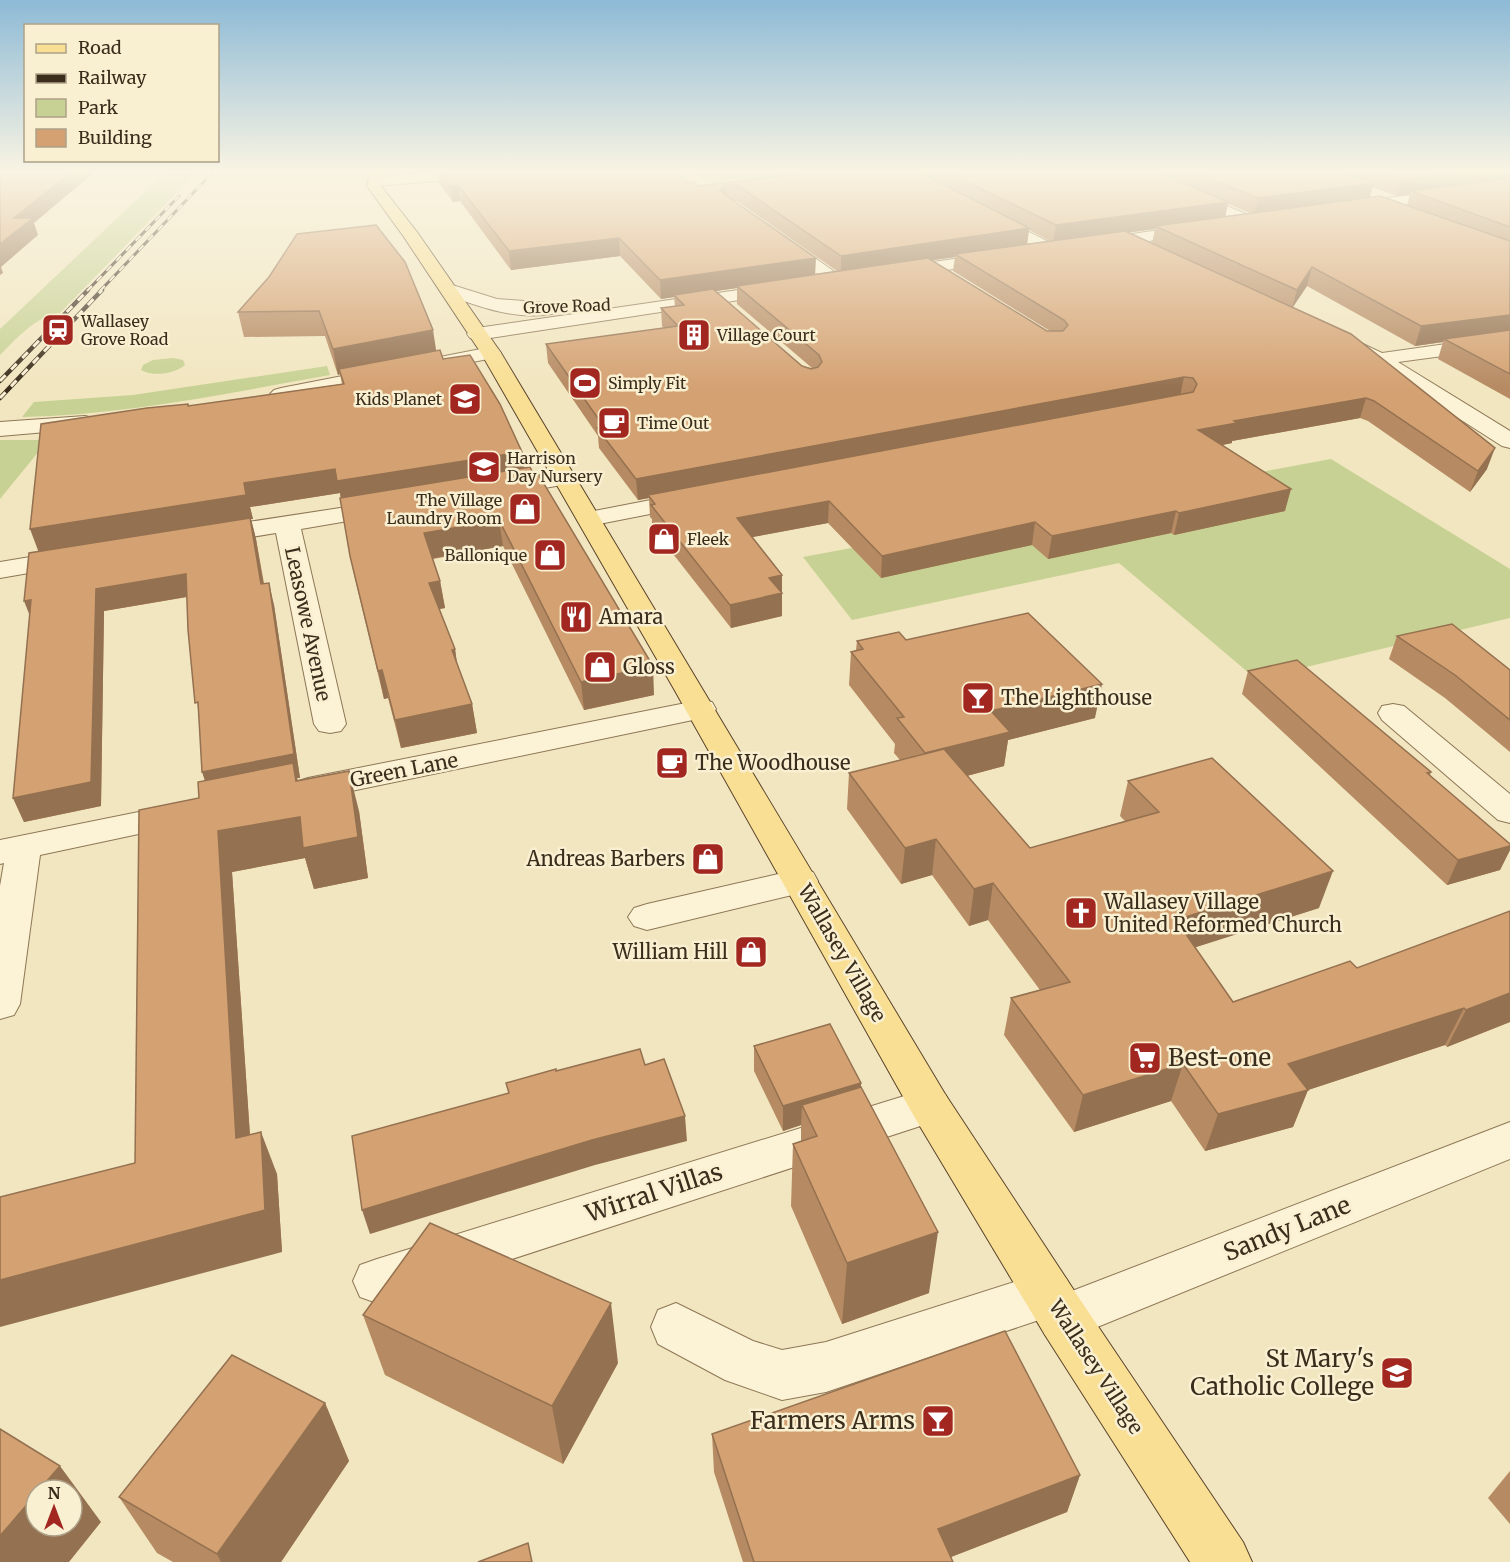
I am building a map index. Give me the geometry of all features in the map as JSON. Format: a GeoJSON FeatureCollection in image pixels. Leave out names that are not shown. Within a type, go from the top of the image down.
{"type":"FeatureCollection","features":[{"type":"Feature","properties":{"kind":"main road","name":"Wallasey Village"},"geometry":{"type":"LineString","coordinates":[[416,243],[484,344],[565,478],[930,1106],[1056,1306],[1223,1562]]}},
{"type":"Feature","properties":{"kind":"street","name":"Grove Road"},"geometry":{"type":"LineString","coordinates":[[263,398],[484,344],[688,303],[842,280],[784,243]]}},
{"type":"Feature","properties":{"kind":"street"},"geometry":{"type":"LineString","coordinates":[[1037,243],[1051,250]]}},
{"type":"Feature","properties":{"kind":"street"},"geometry":{"type":"LineString","coordinates":[[884,274],[1103,243]]}},
{"type":"Feature","properties":{"kind":"street"},"geometry":{"type":"LineString","coordinates":[[1133,243],[1158,254]]}},
{"type":"Feature","properties":{"kind":"street"},"geometry":{"type":"LineString","coordinates":[[931,268],[950,279]]}},
{"type":"Feature","properties":{"kind":"street","name":"Grove Road"},"geometry":{"type":"LineString","coordinates":[[448,289],[492,305],[530,310],[639,302],[688,303]]}},
{"type":"Feature","properties":{"kind":"street"},"geometry":{"type":"LineString","coordinates":[[718,299],[735,314]]}},
{"type":"Feature","properties":{"kind":"street"},"geometry":{"type":"LineString","coordinates":[[1337,339],[1379,359],[1510,441]]}},
{"type":"Feature","properties":{"kind":"street"},"geometry":{"type":"LineString","coordinates":[[1379,359],[1510,341]]}},
{"type":"Feature","properties":{"kind":"street"},"geometry":{"type":"LineString","coordinates":[[0,429],[101,422]]}},
{"type":"Feature","properties":{"kind":"street"},"geometry":{"type":"LineString","coordinates":[[472,493],[565,478]]}},
{"type":"Feature","properties":{"kind":"street"},"geometry":{"type":"LineString","coordinates":[[589,519],[717,494]]}},
{"type":"Feature","properties":{"kind":"street"},"geometry":{"type":"LineString","coordinates":[[184,540],[415,503]]}},
{"type":"Feature","properties":{"kind":"street","name":"Leasowe Avenue"},"geometry":{"type":"LineString","coordinates":[[287,524],[330,724]]}},
{"type":"Feature","properties":{"kind":"street"},"geometry":{"type":"LineString","coordinates":[[0,570],[92,555]]}},
{"type":"Feature","properties":{"kind":"street","name":"Green Lane"},"geometry":{"type":"LineString","coordinates":[[276,795],[701,709]]}},
{"type":"Feature","properties":{"kind":"street"},"geometry":{"type":"LineString","coordinates":[[1393,713],[1510,812]]}},
{"type":"Feature","properties":{"kind":"street"},"geometry":{"type":"LineString","coordinates":[[0,1004],[12,849],[211,809]]}},
{"type":"Feature","properties":{"kind":"street"},"geometry":{"type":"LineString","coordinates":[[647,917],[800,881]]}},
{"type":"Feature","properties":{"kind":"street","name":"Wirral Villas"},"geometry":{"type":"LineString","coordinates":[[377,1281],[930,1106]]}},
{"type":"Feature","properties":{"kind":"street","name":"Sandy Lane"},"geometry":{"type":"LineString","coordinates":[[675,1327],[743,1363],[782,1375],[826,1367],[1056,1306],[1510,1140]]}},
{"type":"Feature","properties":{"kind":"green space"},"geometry":{"type":"Polygon","coordinates":[[[91,243],[128,243],[60,313],[35,323],[0,355],[0,329],[91,243]]]}},
{"type":"Feature","properties":{"kind":"green space"},"geometry":{"type":"Polygon","coordinates":[[[173,358],[183,360],[185,365],[164,374],[141,370],[143,365],[153,360],[173,358]]]}},
{"type":"Feature","properties":{"kind":"green space"},"geometry":{"type":"Polygon","coordinates":[[[327,366],[330,375],[215,396],[138,408],[22,417],[34,402],[133,395],[327,366]]]}},
{"type":"Feature","properties":{"kind":"green space"},"geometry":{"type":"Polygon","coordinates":[[[0,440],[48,440],[0,499],[0,440]]]}},
{"type":"Feature","properties":{"kind":"green space"},"geometry":{"type":"Polygon","coordinates":[[[1331,459],[1510,569],[1510,618],[1256,679],[1119,563],[852,620],[803,557],[1331,459]]]}},
{"type":"Feature","properties":{"kind":"building"},"geometry":{"type":"Polygon","coordinates":[[[291,243],[390,243],[405,262],[433,330],[333,349],[319,311],[238,312],[269,277],[291,243]]]}},
{"type":"Feature","properties":{"kind":"building"},"geometry":{"type":"Polygon","coordinates":[[[503,243],[578,243],[509,251],[503,243]]]}},
{"type":"Feature","properties":{"kind":"building"},"geometry":{"type":"Polygon","coordinates":[[[624,243],[794,243],[816,258],[660,280],[624,243]]]}},
{"type":"Feature","properties":{"kind":"building"},"geometry":{"type":"Polygon","coordinates":[[[822,243],[929,243],[841,256],[822,243]]]}},
{"type":"Feature","properties":{"kind":"building"},"geometry":{"type":"Polygon","coordinates":[[[1037,243],[1151,243],[1351,334],[1495,448],[1478,471],[1374,401],[1366,398],[1234,421],[1237,423],[1198,430],[1291,489],[1179,513],[1176,511],[1052,536],[1035,522],[882,556],[829,501],[737,518],[782,575],[769,578],[782,593],[730,605],[651,505],[655,504],[648,495],[1193,392],[1197,384],[1193,378],[1184,377],[636,479],[597,428],[604,427],[546,344],[678,326],[661,308],[684,305],[674,295],[713,289],[802,366],[811,369],[818,367],[822,362],[819,355],[737,286],[928,258],[1047,331],[1063,331],[1068,325],[1064,320],[955,254],[1037,243]]]}},
{"type":"Feature","properties":{"kind":"building"},"geometry":{"type":"Polygon","coordinates":[[[1192,243],[1510,243],[1510,315],[1421,326],[1312,267],[1297,290],[1192,243]]]}},
{"type":"Feature","properties":{"kind":"building"},"geometry":{"type":"Polygon","coordinates":[[[1510,330],[1510,374],[1444,339],[1510,330]]]}},
{"type":"Feature","properties":{"kind":"building"},"geometry":{"type":"Polygon","coordinates":[[[440,350],[443,359],[470,355],[500,404],[522,452],[337,481],[335,469],[244,483],[246,495],[30,529],[41,424],[147,408],[188,404],[188,406],[344,384],[339,369],[440,350]]]}},
{"type":"Feature","properties":{"kind":"building"},"geometry":{"type":"Polygon","coordinates":[[[530,467],[533,473],[537,472],[653,666],[581,682],[499,520],[424,533],[440,581],[429,583],[455,649],[452,650],[472,704],[395,720],[382,670],[378,671],[350,556],[340,498],[530,467]]]}},
{"type":"Feature","properties":{"kind":"building"},"geometry":{"type":"Polygon","coordinates":[[[250,518],[261,584],[269,583],[294,754],[202,772],[198,702],[195,703],[188,630],[186,574],[96,589],[91,782],[13,798],[31,600],[24,601],[29,553],[250,518]]]}},
{"type":"Feature","properties":{"kind":"building"},"geometry":{"type":"Polygon","coordinates":[[[1028,613],[1102,684],[991,711],[1010,732],[925,753],[897,718],[904,717],[851,652],[863,649],[857,641],[899,632],[906,640],[1028,613]]]}},
{"type":"Feature","properties":{"kind":"building"},"geometry":{"type":"Polygon","coordinates":[[[1452,624],[1510,670],[1510,720],[1455,675],[1397,636],[1452,624]]]}},
{"type":"Feature","properties":{"kind":"building"},"geometry":{"type":"Polygon","coordinates":[[[1297,660],[1431,772],[1427,773],[1510,846],[1458,860],[1248,671],[1297,660]]]}},
{"type":"Feature","properties":{"kind":"building"},"geometry":{"type":"Polygon","coordinates":[[[944,749],[1030,848],[1159,812],[1128,781],[1212,758],[1333,871],[1176,920],[1233,1002],[1350,961],[1357,968],[1510,911],[1510,993],[1466,1010],[1464,1008],[1288,1064],[1308,1090],[1218,1114],[1183,1064],[1083,1095],[1011,998],[1070,982],[993,883],[974,889],[936,839],[905,848],[849,773],[944,749]]]}},
{"type":"Feature","properties":{"kind":"building"},"geometry":{"type":"Polygon","coordinates":[[[293,763],[296,781],[349,771],[358,837],[303,848],[300,817],[218,831],[236,1138],[261,1132],[265,1210],[0,1280],[0,1197],[135,1163],[139,810],[199,798],[198,782],[293,763]]]}},
{"type":"Feature","properties":{"kind":"building"},"geometry":{"type":"Polygon","coordinates":[[[830,1024],[861,1083],[783,1106],[754,1046],[830,1024]]]}},
{"type":"Feature","properties":{"kind":"building"},"geometry":{"type":"Polygon","coordinates":[[[640,1049],[645,1065],[664,1059],[685,1116],[592,1140],[362,1210],[352,1136],[509,1093],[506,1083],[640,1049]]]}},
{"type":"Feature","properties":{"kind":"building"},"geometry":{"type":"Polygon","coordinates":[[[861,1087],[938,1232],[847,1263],[793,1144],[817,1136],[802,1105],[861,1087]]]}},
{"type":"Feature","properties":{"kind":"building"},"geometry":{"type":"Polygon","coordinates":[[[430,1223],[611,1303],[552,1406],[363,1315],[430,1223]]]}},
{"type":"Feature","properties":{"kind":"building","name":"Farmers Arms"},"geometry":{"type":"Polygon","coordinates":[[[1005,1331],[1080,1475],[938,1529],[953,1562],[754,1562],[712,1434],[1005,1331]]]}},
{"type":"Feature","properties":{"kind":"building"},"geometry":{"type":"Polygon","coordinates":[[[232,1355],[325,1403],[217,1554],[119,1497],[232,1355]]]}},
{"type":"Feature","properties":{"kind":"building"},"geometry":{"type":"Polygon","coordinates":[[[0,1429],[60,1466],[50,1478],[24,1478],[24,1508],[0,1536],[0,1429]]]}},
{"type":"Feature","properties":{"kind":"building"},"geometry":{"type":"Polygon","coordinates":[[[528,1543],[532,1562],[478,1562],[528,1543]]]}},
{"type":"Feature","properties":{"kind":"railway"},"geometry":{"type":"LineString","coordinates":[[87,291],[134,243]]}},
{"type":"Feature","properties":{"kind":"railway"},"geometry":{"type":"LineString","coordinates":[[100,291],[146,243]]}},
{"type":"Feature","properties":{"kind":"railway"},"geometry":{"type":"LineString","coordinates":[[0,381],[88,290]]}},
{"type":"Feature","properties":{"kind":"railway"},"geometry":{"type":"LineString","coordinates":[[0,398],[102,290]]}},
{"type":"Feature","properties":{"kind":"place","name":"Wallasey Grove Road"},"geometry":{"type":"Point","coordinates":[58,330]}},
{"type":"Feature","properties":{"kind":"place","name":"Village Court"},"geometry":{"type":"Point","coordinates":[694,335]}},
{"type":"Feature","properties":{"kind":"place","name":"Simply Fit"},"geometry":{"type":"Point","coordinates":[585,383]}},
{"type":"Feature","properties":{"kind":"place","name":"Kids Planet"},"geometry":{"type":"Point","coordinates":[465,399]}},
{"type":"Feature","properties":{"kind":"place","name":"Time Out"},"geometry":{"type":"Point","coordinates":[614,423]}},
{"type":"Feature","properties":{"kind":"place","name":"Harrison Day Nursery"},"geometry":{"type":"Point","coordinates":[484,467]}},
{"type":"Feature","properties":{"kind":"place","name":"The Village Laundry Room"},"geometry":{"type":"Point","coordinates":[525,509]}},
{"type":"Feature","properties":{"kind":"place","name":"Fleek"},"geometry":{"type":"Point","coordinates":[664,539]}},
{"type":"Feature","properties":{"kind":"place","name":"Ballonique"},"geometry":{"type":"Point","coordinates":[550,555]}},
{"type":"Feature","properties":{"kind":"place","name":"Amara"},"geometry":{"type":"Point","coordinates":[576,617]}},
{"type":"Feature","properties":{"kind":"place","name":"Gloss"},"geometry":{"type":"Point","coordinates":[600,667]}},
{"type":"Feature","properties":{"kind":"place","name":"The Lighthouse"},"geometry":{"type":"Point","coordinates":[978,698]}},
{"type":"Feature","properties":{"kind":"place","name":"The Woodhouse"},"geometry":{"type":"Point","coordinates":[672,763]}},
{"type":"Feature","properties":{"kind":"place","name":"Andreas Barbers"},"geometry":{"type":"Point","coordinates":[708,859]}},
{"type":"Feature","properties":{"kind":"place","name":"Wallasey Village United Reformed Church"},"geometry":{"type":"Point","coordinates":[1081,913]}},
{"type":"Feature","properties":{"kind":"place","name":"William Hill"},"geometry":{"type":"Point","coordinates":[751,952]}},
{"type":"Feature","properties":{"kind":"place","name":"Best-one"},"geometry":{"type":"Point","coordinates":[1145,1058]}},
{"type":"Feature","properties":{"kind":"place","name":"St Mary's Catholic College"},"geometry":{"type":"Point","coordinates":[1397,1373]}},
{"type":"Feature","properties":{"kind":"place","name":"Farmers Arms"},"geometry":{"type":"Point","coordinates":[938,1421]}}]}
